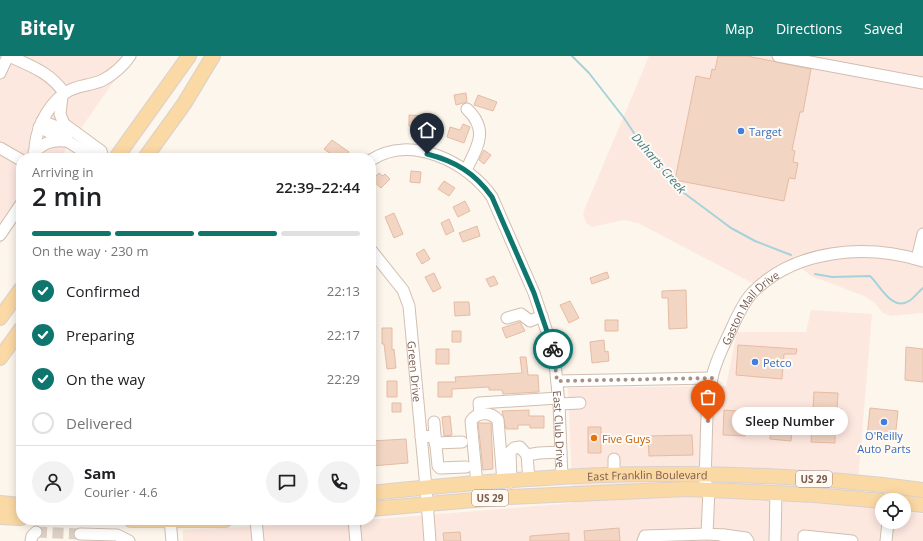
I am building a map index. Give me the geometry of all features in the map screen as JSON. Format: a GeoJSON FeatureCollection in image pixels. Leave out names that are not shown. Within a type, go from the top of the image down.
{"type":"FeatureCollection","features":[{"type":"Feature","properties":{"kind":"main road"},"geometry":{"type":"LineString","coordinates":[[120,153],[189,56]]}},
{"type":"Feature","properties":{"kind":"main road"},"geometry":{"type":"LineString","coordinates":[[149,153],[184,104],[213,56]]}},
{"type":"Feature","properties":{"kind":"main road"},"geometry":{"type":"LineString","coordinates":[[0,318],[16,296]]}},
{"type":"Feature","properties":{"kind":"main road"},"geometry":{"type":"LineString","coordinates":[[0,358],[16,336]]}},
{"type":"Feature","properties":{"kind":"main road","name":"East Franklin Boulevard"},"geometry":{"type":"LineString","coordinates":[[376,493],[562,478],[705,474],[840,481],[923,490]]}},
{"type":"Feature","properties":{"kind":"main road","name":"East Franklin Boulevard"},"geometry":{"type":"LineString","coordinates":[[376,509],[509,497],[687,489],[776,492],[875,500]]}},
{"type":"Feature","properties":{"kind":"main road"},"geometry":{"type":"LineString","coordinates":[[0,503],[16,505]]}},
{"type":"Feature","properties":{"kind":"main road"},"geometry":{"type":"LineString","coordinates":[[911,504],[923,505]]}},
{"type":"Feature","properties":{"kind":"main road"},"geometry":{"type":"LineString","coordinates":[[0,516],[16,518]]}},
{"type":"Feature","properties":{"kind":"street"},"geometry":{"type":"LineString","coordinates":[[0,72],[9,56],[47,74],[57,82],[63,95],[62,121],[71,137],[89,153]]}},
{"type":"Feature","properties":{"kind":"street"},"geometry":{"type":"LineString","coordinates":[[35,152],[41,124],[48,111],[63,95],[103,80],[124,65],[130,56]]}},
{"type":"Feature","properties":{"kind":"street"},"geometry":{"type":"LineString","coordinates":[[778,56],[923,83]]}},
{"type":"Feature","properties":{"kind":"street"},"geometry":{"type":"LineString","coordinates":[[466,109],[474,116],[480,132],[477,149],[466,170]]}},
{"type":"Feature","properties":{"kind":"street"},"geometry":{"type":"LineString","coordinates":[[41,124],[71,137],[86,139],[102,153]]}},
{"type":"Feature","properties":{"kind":"street"},"geometry":{"type":"LineString","coordinates":[[35,152],[40,146],[49,142],[71,137]]}},
{"type":"Feature","properties":{"kind":"street"},"geometry":{"type":"LineString","coordinates":[[0,148],[16,157]]}},
{"type":"Feature","properties":{"kind":"street","name":"East Club Drive"},"geometry":{"type":"LineString","coordinates":[[376,157],[394,150],[411,151],[442,158],[466,170],[483,184],[492,197],[542,316],[554,353],[559,401],[562,478]]}},
{"type":"Feature","properties":{"kind":"street"},"geometry":{"type":"LineString","coordinates":[[0,235],[16,211]]}},
{"type":"Feature","properties":{"kind":"street"},"geometry":{"type":"LineString","coordinates":[[920,260],[923,234]]}},
{"type":"Feature","properties":{"kind":"street","name":"Gaston Mall Drive"},"geometry":{"type":"LineString","coordinates":[[707,534],[709,490],[705,482],[705,474],[712,378],[722,349],[741,309],[752,293],[771,278],[797,264],[818,256],[876,251],[920,260]]}},
{"type":"Feature","properties":{"kind":"street","name":"Green Drive"},"geometry":{"type":"LineString","coordinates":[[376,256],[403,290],[409,306],[422,437],[430,541]]}},
{"type":"Feature","properties":{"kind":"street"},"geometry":{"type":"LineString","coordinates":[[507,318],[521,314],[530,321],[542,316]]}},
{"type":"Feature","properties":{"kind":"street"},"geometry":{"type":"LineString","coordinates":[[557,381],[712,378]]}},
{"type":"Feature","properties":{"kind":"street"},"geometry":{"type":"LineString","coordinates":[[480,414],[479,403],[559,401],[580,404]]}},
{"type":"Feature","properties":{"kind":"street"},"geometry":{"type":"LineString","coordinates":[[477,484],[471,421],[474,416],[480,414],[488,414],[498,420],[507,482]]}},
{"type":"Feature","properties":{"kind":"street"},"geometry":{"type":"LineString","coordinates":[[434,422],[438,466],[440,468],[466,467]]}},
{"type":"Feature","properties":{"kind":"street"},"geometry":{"type":"LineString","coordinates":[[422,437],[435,440],[462,442]]}},
{"type":"Feature","properties":{"kind":"street"},"geometry":{"type":"LineString","coordinates":[[507,482],[510,452],[514,448],[520,447],[527,455],[529,480]]}},
{"type":"Feature","properties":{"kind":"street"},"geometry":{"type":"LineString","coordinates":[[527,455],[561,452]]}},
{"type":"Feature","properties":{"kind":"street"},"geometry":{"type":"LineString","coordinates":[[614,459],[614,476]]}},
{"type":"Feature","properties":{"kind":"street"},"geometry":{"type":"LineString","coordinates":[[775,541],[776,492]]}},
{"type":"Feature","properties":{"kind":"street"},"geometry":{"type":"LineString","coordinates":[[170,525],[172,541]]}},
{"type":"Feature","properties":{"kind":"street"},"geometry":{"type":"LineString","coordinates":[[256,525],[258,541]]}},
{"type":"Feature","properties":{"kind":"street"},"geometry":{"type":"LineString","coordinates":[[354,525],[356,541]]}},
{"type":"Feature","properties":{"kind":"street"},"geometry":{"type":"LineString","coordinates":[[886,541],[887,529]]}},
{"type":"Feature","properties":{"kind":"street"},"geometry":{"type":"LineString","coordinates":[[80,534],[117,535],[129,541]]}},
{"type":"Feature","properties":{"kind":"street"},"geometry":{"type":"LineString","coordinates":[[643,541],[645,536],[707,534],[724,538],[746,538],[748,541]]}},
{"type":"Feature","properties":{"kind":"street"},"geometry":{"type":"LineString","coordinates":[[804,541],[804,536],[852,541]]}},
{"type":"Feature","properties":{"kind":"shaded area"},"geometry":{"type":"Polygon","coordinates":[[[0,56],[135,56],[117,77],[64,153],[16,153],[16,221],[0,245],[0,56]]]}},
{"type":"Feature","properties":{"kind":"shaded area"},"geometry":{"type":"Polygon","coordinates":[[[649,56],[923,56],[923,313],[891,316],[883,313],[875,303],[864,296],[811,276],[797,264],[760,287],[638,223],[624,220],[592,227],[586,223],[583,213],[649,56]]]}},
{"type":"Feature","properties":{"kind":"shaded area"},"geometry":{"type":"Polygon","coordinates":[[[811,310],[872,314],[856,505],[875,508],[875,529],[911,529],[911,512],[923,514],[923,541],[183,541],[183,530],[282,525],[376,525],[376,519],[573,503],[568,388],[726,386],[737,332],[806,332],[811,310]]]}},
{"type":"Feature","properties":{"kind":"building","name":"Target"},"geometry":{"type":"Polygon","coordinates":[[[718,56],[747,56],[811,69],[803,112],[800,112],[792,150],[795,151],[793,162],[798,163],[795,179],[789,178],[784,201],[675,180],[696,76],[710,79],[712,69],[715,70],[718,56]]]}},
{"type":"Feature","properties":{"kind":"building"},"geometry":{"type":"Polygon","coordinates":[[[466,93],[467,102],[456,105],[454,95],[466,93]]]}},
{"type":"Feature","properties":{"kind":"building"},"geometry":{"type":"Polygon","coordinates":[[[478,95],[497,102],[493,111],[474,105],[478,95]]]}},
{"type":"Feature","properties":{"kind":"building"},"geometry":{"type":"Polygon","coordinates":[[[409,115],[428,116],[428,126],[409,126],[409,115]]]}},
{"type":"Feature","properties":{"kind":"building"},"geometry":{"type":"Polygon","coordinates":[[[463,124],[470,127],[464,143],[447,137],[450,127],[460,130],[463,124]]]}},
{"type":"Feature","properties":{"kind":"building"},"geometry":{"type":"Polygon","coordinates":[[[332,140],[349,152],[329,153],[324,149],[332,140]]]}},
{"type":"Feature","properties":{"kind":"building"},"geometry":{"type":"Polygon","coordinates":[[[484,150],[491,155],[484,164],[479,160],[484,150]]]}},
{"type":"Feature","properties":{"kind":"building"},"geometry":{"type":"Polygon","coordinates":[[[411,171],[421,172],[420,183],[410,182],[411,171]]]}},
{"type":"Feature","properties":{"kind":"building"},"geometry":{"type":"Polygon","coordinates":[[[379,173],[383,176],[385,174],[390,179],[381,188],[376,184],[376,176],[379,173]]]}},
{"type":"Feature","properties":{"kind":"building"},"geometry":{"type":"Polygon","coordinates":[[[444,181],[455,188],[449,196],[438,189],[444,181]]]}},
{"type":"Feature","properties":{"kind":"building"},"geometry":{"type":"Polygon","coordinates":[[[465,201],[470,211],[458,217],[453,207],[465,201]]]}},
{"type":"Feature","properties":{"kind":"building"},"geometry":{"type":"Polygon","coordinates":[[[394,213],[403,234],[394,238],[385,217],[394,213]]]}},
{"type":"Feature","properties":{"kind":"building"},"geometry":{"type":"Polygon","coordinates":[[[449,219],[454,231],[446,235],[441,223],[449,219]]]}},
{"type":"Feature","properties":{"kind":"building"},"geometry":{"type":"Polygon","coordinates":[[[477,226],[480,236],[463,242],[459,233],[477,226]]]}},
{"type":"Feature","properties":{"kind":"building"},"geometry":{"type":"Polygon","coordinates":[[[424,249],[430,259],[422,264],[416,254],[424,249]]]}},
{"type":"Feature","properties":{"kind":"building"},"geometry":{"type":"Polygon","coordinates":[[[607,272],[609,278],[592,284],[590,278],[607,272]]]}},
{"type":"Feature","properties":{"kind":"building"},"geometry":{"type":"Polygon","coordinates":[[[434,273],[441,288],[433,292],[425,277],[434,273]]]}},
{"type":"Feature","properties":{"kind":"building"},"geometry":{"type":"Polygon","coordinates":[[[494,276],[498,284],[490,287],[486,279],[494,276]]]}},
{"type":"Feature","properties":{"kind":"building"},"geometry":{"type":"Polygon","coordinates":[[[686,290],[687,328],[669,329],[668,298],[662,298],[662,291],[686,290]]]}},
{"type":"Feature","properties":{"kind":"building"},"geometry":{"type":"Polygon","coordinates":[[[570,301],[579,318],[569,323],[560,305],[570,301]]]}},
{"type":"Feature","properties":{"kind":"building"},"geometry":{"type":"Polygon","coordinates":[[[454,302],[469,302],[470,315],[455,316],[454,302]]]}},
{"type":"Feature","properties":{"kind":"building"},"geometry":{"type":"Polygon","coordinates":[[[605,320],[618,320],[618,331],[605,331],[605,320]]]}},
{"type":"Feature","properties":{"kind":"building"},"geometry":{"type":"Polygon","coordinates":[[[520,322],[525,331],[506,338],[502,328],[520,322]]]}},
{"type":"Feature","properties":{"kind":"building"},"geometry":{"type":"Polygon","coordinates":[[[382,328],[392,328],[392,350],[394,349],[396,368],[387,369],[384,344],[382,344],[382,328]]]}},
{"type":"Feature","properties":{"kind":"building"},"geometry":{"type":"Polygon","coordinates":[[[452,331],[461,331],[461,342],[452,342],[452,331]]]}},
{"type":"Feature","properties":{"kind":"building"},"geometry":{"type":"Polygon","coordinates":[[[604,340],[605,352],[608,351],[609,361],[592,363],[590,342],[604,340]]]}},
{"type":"Feature","properties":{"kind":"building"},"geometry":{"type":"Polygon","coordinates":[[[738,345],[797,349],[796,354],[784,354],[782,379],[736,375],[738,345]]]}},
{"type":"Feature","properties":{"kind":"building"},"geometry":{"type":"Polygon","coordinates":[[[906,347],[923,349],[923,382],[905,380],[906,347]]]}},
{"type":"Feature","properties":{"kind":"building"},"geometry":{"type":"Polygon","coordinates":[[[436,349],[449,349],[449,364],[436,364],[436,349]]]}},
{"type":"Feature","properties":{"kind":"building"},"geometry":{"type":"Polygon","coordinates":[[[520,357],[526,357],[528,375],[538,375],[539,392],[503,394],[502,390],[489,390],[489,387],[452,389],[452,397],[438,397],[438,382],[456,382],[455,377],[522,373],[520,357]]]}},
{"type":"Feature","properties":{"kind":"building"},"geometry":{"type":"Polygon","coordinates":[[[387,381],[397,381],[397,397],[387,397],[387,381]]]}},
{"type":"Feature","properties":{"kind":"building"},"geometry":{"type":"Polygon","coordinates":[[[814,392],[838,393],[837,409],[842,409],[841,426],[835,426],[835,443],[811,442],[814,392]]]}},
{"type":"Feature","properties":{"kind":"building"},"geometry":{"type":"Polygon","coordinates":[[[392,403],[401,403],[401,412],[392,412],[392,403]]]}},
{"type":"Feature","properties":{"kind":"building"},"geometry":{"type":"Polygon","coordinates":[[[870,408],[898,411],[895,439],[867,437],[870,408]]]}},
{"type":"Feature","properties":{"kind":"building"},"geometry":{"type":"Polygon","coordinates":[[[529,410],[529,416],[544,416],[544,428],[530,428],[530,425],[518,425],[518,429],[506,429],[502,411],[529,410]]]}},
{"type":"Feature","properties":{"kind":"building"},"geometry":{"type":"Polygon","coordinates":[[[724,410],[747,412],[745,436],[723,435],[724,410]]]}},
{"type":"Feature","properties":{"kind":"building"},"geometry":{"type":"Polygon","coordinates":[[[772,413],[793,414],[791,441],[770,439],[772,413]]]}},
{"type":"Feature","properties":{"kind":"building"},"geometry":{"type":"Polygon","coordinates":[[[450,416],[452,435],[444,436],[442,417],[450,416]]]}},
{"type":"Feature","properties":{"kind":"building"},"geometry":{"type":"Polygon","coordinates":[[[478,423],[491,423],[493,469],[483,470],[478,423]]]}},
{"type":"Feature","properties":{"kind":"building"},"geometry":{"type":"Polygon","coordinates":[[[588,427],[601,427],[601,453],[588,453],[588,427]]]}},
{"type":"Feature","properties":{"kind":"building"},"geometry":{"type":"Polygon","coordinates":[[[692,435],[693,455],[649,456],[648,436],[692,435]]]}},
{"type":"Feature","properties":{"kind":"building"},"geometry":{"type":"Polygon","coordinates":[[[406,439],[408,463],[376,466],[376,441],[406,439]]]}},
{"type":"Feature","properties":{"kind":"building"},"geometry":{"type":"Polygon","coordinates":[[[619,528],[620,541],[585,541],[584,531],[619,528]]]}},
{"type":"Feature","properties":{"kind":"building"},"geometry":{"type":"Polygon","coordinates":[[[460,532],[461,541],[444,541],[443,533],[460,532]]]}},
{"type":"Feature","properties":{"kind":"building"},"geometry":{"type":"Polygon","coordinates":[[[569,533],[569,541],[530,541],[530,536],[569,533]]]}},
{"type":"Feature","properties":{"kind":"waterway","name":"Duharts Creek"},"geometry":{"type":"LineString","coordinates":[[572,56],[589,73],[624,118],[646,151],[684,193],[731,228],[755,241],[791,255]]}},
{"type":"Feature","properties":{"kind":"waterway","name":"Duharts Creek"},"geometry":{"type":"LineString","coordinates":[[815,274],[832,277],[870,276],[887,296],[897,303],[909,301],[923,288]]}},
{"type":"Feature","properties":{"kind":"tunnel"},"geometry":{"type":"LineString","coordinates":[[36,532],[80,534]]}},
{"type":"Feature","properties":{"kind":"way so far"},"geometry":{"type":"LineString","coordinates":[[553,349],[557,381],[712,378],[708,421]]}},
{"type":"Feature","properties":{"kind":"place","name":"Target"},"geometry":{"type":"Point","coordinates":[741,131]}},
{"type":"Feature","properties":{"kind":"place","name":"Petco"},"geometry":{"type":"Point","coordinates":[755,362]}},
{"type":"Feature","properties":{"kind":"place","name":"Sleep Number"},"geometry":{"type":"Point","coordinates":[708,421]}},
{"type":"Feature","properties":{"kind":"place","name":"O'Reilly Auto Parts"},"geometry":{"type":"Point","coordinates":[884,422]}},
{"type":"Feature","properties":{"kind":"place","name":"Five Guys"},"geometry":{"type":"Point","coordinates":[594,438]}},
{"type":"Feature","properties":{"kind":"route"},"geometry":{"type":"LineString","coordinates":[[427,154],[457,164],[471,173],[483,184],[492,197],[534,293],[553,349]]}}]}
